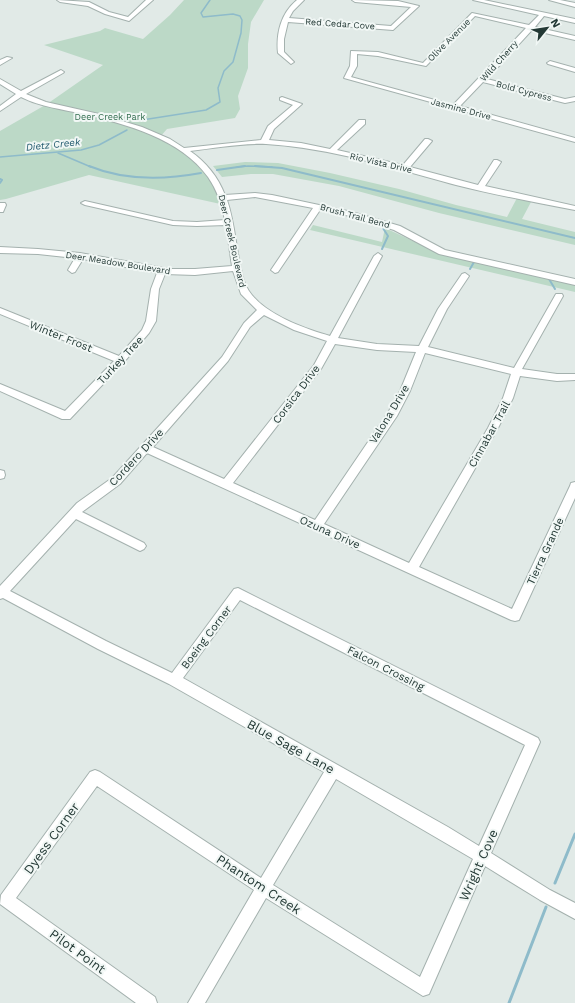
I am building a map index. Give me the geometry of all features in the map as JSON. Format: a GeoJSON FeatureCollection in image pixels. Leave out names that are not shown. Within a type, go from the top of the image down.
{"type":"FeatureCollection","features":[{"type":"Feature","properties":{"kind":"street"},"geometry":{"type":"LineString","coordinates":[[60,0],[89,4],[108,13],[129,19],[150,0]]}},
{"type":"Feature","properties":{"kind":"street"},"geometry":{"type":"LineString","coordinates":[[291,62],[283,56],[280,37],[283,26],[294,5],[301,0]]}},
{"type":"Feature","properties":{"kind":"street","name":"Red Cedar Cove"},"geometry":{"type":"LineString","coordinates":[[287,20],[393,28],[416,6],[398,3],[355,0]]}},
{"type":"Feature","properties":{"kind":"street"},"geometry":{"type":"LineString","coordinates":[[476,0],[517,6],[543,14],[575,21]]}},
{"type":"Feature","properties":{"kind":"street"},"geometry":{"type":"LineString","coordinates":[[552,0],[575,5]]}},
{"type":"Feature","properties":{"kind":"street","name":"Olive Avenue"},"geometry":{"type":"LineString","coordinates":[[346,78],[353,70],[353,52],[378,54],[424,65],[474,14],[530,27]]}},
{"type":"Feature","properties":{"kind":"street","name":"Wild Cherry"},"geometry":{"type":"LineString","coordinates":[[455,107],[543,14]]}},
{"type":"Feature","properties":{"kind":"street"},"geometry":{"type":"LineString","coordinates":[[530,27],[575,38]]}},
{"type":"Feature","properties":{"kind":"street"},"geometry":{"type":"LineString","coordinates":[[0,63],[9,58]]}},
{"type":"Feature","properties":{"kind":"street"},"geometry":{"type":"LineString","coordinates":[[550,63],[575,70]]}},
{"type":"Feature","properties":{"kind":"street"},"geometry":{"type":"LineString","coordinates":[[0,109],[21,94],[61,72]]}},
{"type":"Feature","properties":{"kind":"street","name":"Jasmine Drive"},"geometry":{"type":"LineString","coordinates":[[346,78],[575,140]]}},
{"type":"Feature","properties":{"kind":"street","name":"Bold Cypress"},"geometry":{"type":"LineString","coordinates":[[482,80],[565,101],[575,99]]}},
{"type":"Feature","properties":{"kind":"street","name":"Deer Creek Boulevard"},"geometry":{"type":"LineString","coordinates":[[0,81],[21,94],[47,104],[132,125],[156,135],[184,150],[200,163],[215,180],[223,198],[243,290],[263,310],[303,331],[332,340],[369,346],[422,349],[516,372],[541,376],[575,377]]}},
{"type":"Feature","properties":{"kind":"street"},"geometry":{"type":"LineString","coordinates":[[264,142],[271,128],[298,104],[282,99]]}},
{"type":"Feature","properties":{"kind":"street"},"geometry":{"type":"LineString","coordinates":[[332,151],[362,122]]}},
{"type":"Feature","properties":{"kind":"street"},"geometry":{"type":"LineString","coordinates":[[405,168],[428,141]]}},
{"type":"Feature","properties":{"kind":"street","name":"Rio Vista Drive"},"geometry":{"type":"LineString","coordinates":[[184,150],[223,144],[264,142],[301,145],[575,208]]}},
{"type":"Feature","properties":{"kind":"street"},"geometry":{"type":"LineString","coordinates":[[480,187],[497,162]]}},
{"type":"Feature","properties":{"kind":"street","name":"Brush Trail Bend"},"geometry":{"type":"LineString","coordinates":[[223,198],[255,195],[272,196],[318,206],[385,224],[442,252],[575,282]]}},
{"type":"Feature","properties":{"kind":"street"},"geometry":{"type":"LineString","coordinates":[[85,203],[172,223],[196,224],[229,222]]}},
{"type":"Feature","properties":{"kind":"street"},"geometry":{"type":"LineString","coordinates":[[275,270],[318,206]]}},
{"type":"Feature","properties":{"kind":"street","name":"Deer Meadow Boulevard"},"geometry":{"type":"LineString","coordinates":[[0,250],[41,251],[80,256],[162,271],[186,273],[237,268]]}},
{"type":"Feature","properties":{"kind":"street"},"geometry":{"type":"LineString","coordinates":[[72,270],[80,256]]}},
{"type":"Feature","properties":{"kind":"street","name":"Corsica Drive"},"geometry":{"type":"LineString","coordinates":[[226,484],[318,367],[378,256]]}},
{"type":"Feature","properties":{"kind":"street","name":"Turkey Tree"},"geometry":{"type":"LineString","coordinates":[[0,387],[66,416],[141,338],[148,326],[152,314],[155,290],[162,271]]}},
{"type":"Feature","properties":{"kind":"street","name":"Valona Drive"},"geometry":{"type":"LineString","coordinates":[[317,526],[393,413],[405,391],[422,349],[443,309],[465,276]]}},
{"type":"Feature","properties":{"kind":"street","name":"Cinnabar Trail"},"geometry":{"type":"LineString","coordinates":[[412,569],[493,428],[508,398],[516,372],[559,296]]}},
{"type":"Feature","properties":{"kind":"street","name":"Cordero Drive"},"geometry":{"type":"LineString","coordinates":[[1,593],[81,506],[116,481],[225,359],[247,325],[263,310]]}},
{"type":"Feature","properties":{"kind":"street","name":"Winter Frost"},"geometry":{"type":"LineString","coordinates":[[0,311],[121,360]]}},
{"type":"Feature","properties":{"kind":"street","name":"Ozuna Drive"},"geometry":{"type":"LineString","coordinates":[[145,448],[515,616]]}},
{"type":"Feature","properties":{"kind":"street","name":"Tierra Grande"},"geometry":{"type":"LineString","coordinates":[[515,616],[575,486]]}},
{"type":"Feature","properties":{"kind":"street"},"geometry":{"type":"LineString","coordinates":[[75,513],[140,546]]}},
{"type":"Feature","properties":{"kind":"street","name":"Blue Sage Lane"},"geometry":{"type":"LineString","coordinates":[[1,593],[174,680],[443,832],[575,911]]}},
{"type":"Feature","properties":{"kind":"street","name":"Boeing Corner"},"geometry":{"type":"LineString","coordinates":[[174,680],[238,593]]}},
{"type":"Feature","properties":{"kind":"street","name":"Falcon Crossing"},"geometry":{"type":"LineString","coordinates":[[238,593],[533,742]]}},
{"type":"Feature","properties":{"kind":"street","name":"Wright Cove"},"geometry":{"type":"LineString","coordinates":[[423,988],[533,742]]}},
{"type":"Feature","properties":{"kind":"street"},"geometry":{"type":"LineString","coordinates":[[196,1003],[333,770]]}},
{"type":"Feature","properties":{"kind":"street","name":"Phantom Creek"},"geometry":{"type":"LineString","coordinates":[[95,777],[264,888],[423,988]]}},
{"type":"Feature","properties":{"kind":"street","name":"Dyess Corner"},"geometry":{"type":"LineString","coordinates":[[6,900],[95,777]]}},
{"type":"Feature","properties":{"kind":"street","name":"Pilot Point"},"geometry":{"type":"LineString","coordinates":[[6,900],[149,1003]]}},
{"type":"Feature","properties":{"kind":"green space","name":"Deer Creek Park"},"geometry":{"type":"Polygon","coordinates":[[[184,0],[264,0],[251,22],[248,44],[248,68],[238,96],[240,109],[235,118],[167,129],[160,137],[200,163],[225,205],[89,175],[0,200],[0,131],[47,104],[103,65],[44,45],[100,31],[105,28],[143,39],[170,15],[184,0]]]}},
{"type":"Feature","properties":{"kind":"green space"},"geometry":{"type":"Polygon","coordinates":[[[245,162],[278,163],[330,173],[507,217],[517,198],[531,202],[522,219],[575,232],[575,245],[439,213],[339,186],[273,174],[251,174],[222,177],[213,166],[245,162]]]}},
{"type":"Feature","properties":{"kind":"green space"},"geometry":{"type":"Polygon","coordinates":[[[313,225],[382,242],[385,228],[439,253],[575,284],[575,292],[310,230],[313,225]]]}},
{"type":"Feature","properties":{"kind":"waterway","name":"Dietz Creek"},"geometry":{"type":"LineString","coordinates":[[142,120],[206,110],[220,102],[218,88],[224,71],[233,62],[241,33],[242,20],[240,16],[233,14],[203,17],[201,13],[210,0]]}},
{"type":"Feature","properties":{"kind":"waterway","name":"Dietz Creek"},"geometry":{"type":"LineString","coordinates":[[0,157],[81,150],[99,145],[127,130]]}},
{"type":"Feature","properties":{"kind":"waterway"},"geometry":{"type":"LineString","coordinates":[[58,153],[91,167]]}},
{"type":"Feature","properties":{"kind":"waterway"},"geometry":{"type":"LineString","coordinates":[[89,166],[116,174],[144,178],[173,177],[201,173]]}},
{"type":"Feature","properties":{"kind":"waterway"},"geometry":{"type":"LineString","coordinates":[[240,167],[245,166]]}},
{"type":"Feature","properties":{"kind":"waterway"},"geometry":{"type":"LineString","coordinates":[[255,166],[264,167]]}},
{"type":"Feature","properties":{"kind":"waterway"},"geometry":{"type":"LineString","coordinates":[[217,170],[240,167]]}},
{"type":"Feature","properties":{"kind":"waterway"},"geometry":{"type":"LineString","coordinates":[[240,167],[264,167]]}},
{"type":"Feature","properties":{"kind":"waterway"},"geometry":{"type":"LineString","coordinates":[[264,167],[272,167]]}},
{"type":"Feature","properties":{"kind":"waterway"},"geometry":{"type":"LineString","coordinates":[[264,167],[282,168],[575,238]]}},
{"type":"Feature","properties":{"kind":"waterway"},"geometry":{"type":"LineString","coordinates":[[0,179],[2,180],[0,183]]}},
{"type":"Feature","properties":{"kind":"waterway"},"geometry":{"type":"LineString","coordinates":[[381,225],[388,236],[382,249]]}},
{"type":"Feature","properties":{"kind":"waterway"},"geometry":{"type":"LineString","coordinates":[[470,269],[474,262]]}},
{"type":"Feature","properties":{"kind":"waterway"},"geometry":{"type":"LineString","coordinates":[[549,279],[555,289]]}},
{"type":"Feature","properties":{"kind":"waterway"},"geometry":{"type":"LineString","coordinates":[[555,883],[575,834]]}},
{"type":"Feature","properties":{"kind":"waterway"},"geometry":{"type":"LineString","coordinates":[[509,1003],[546,907]]}}]}
